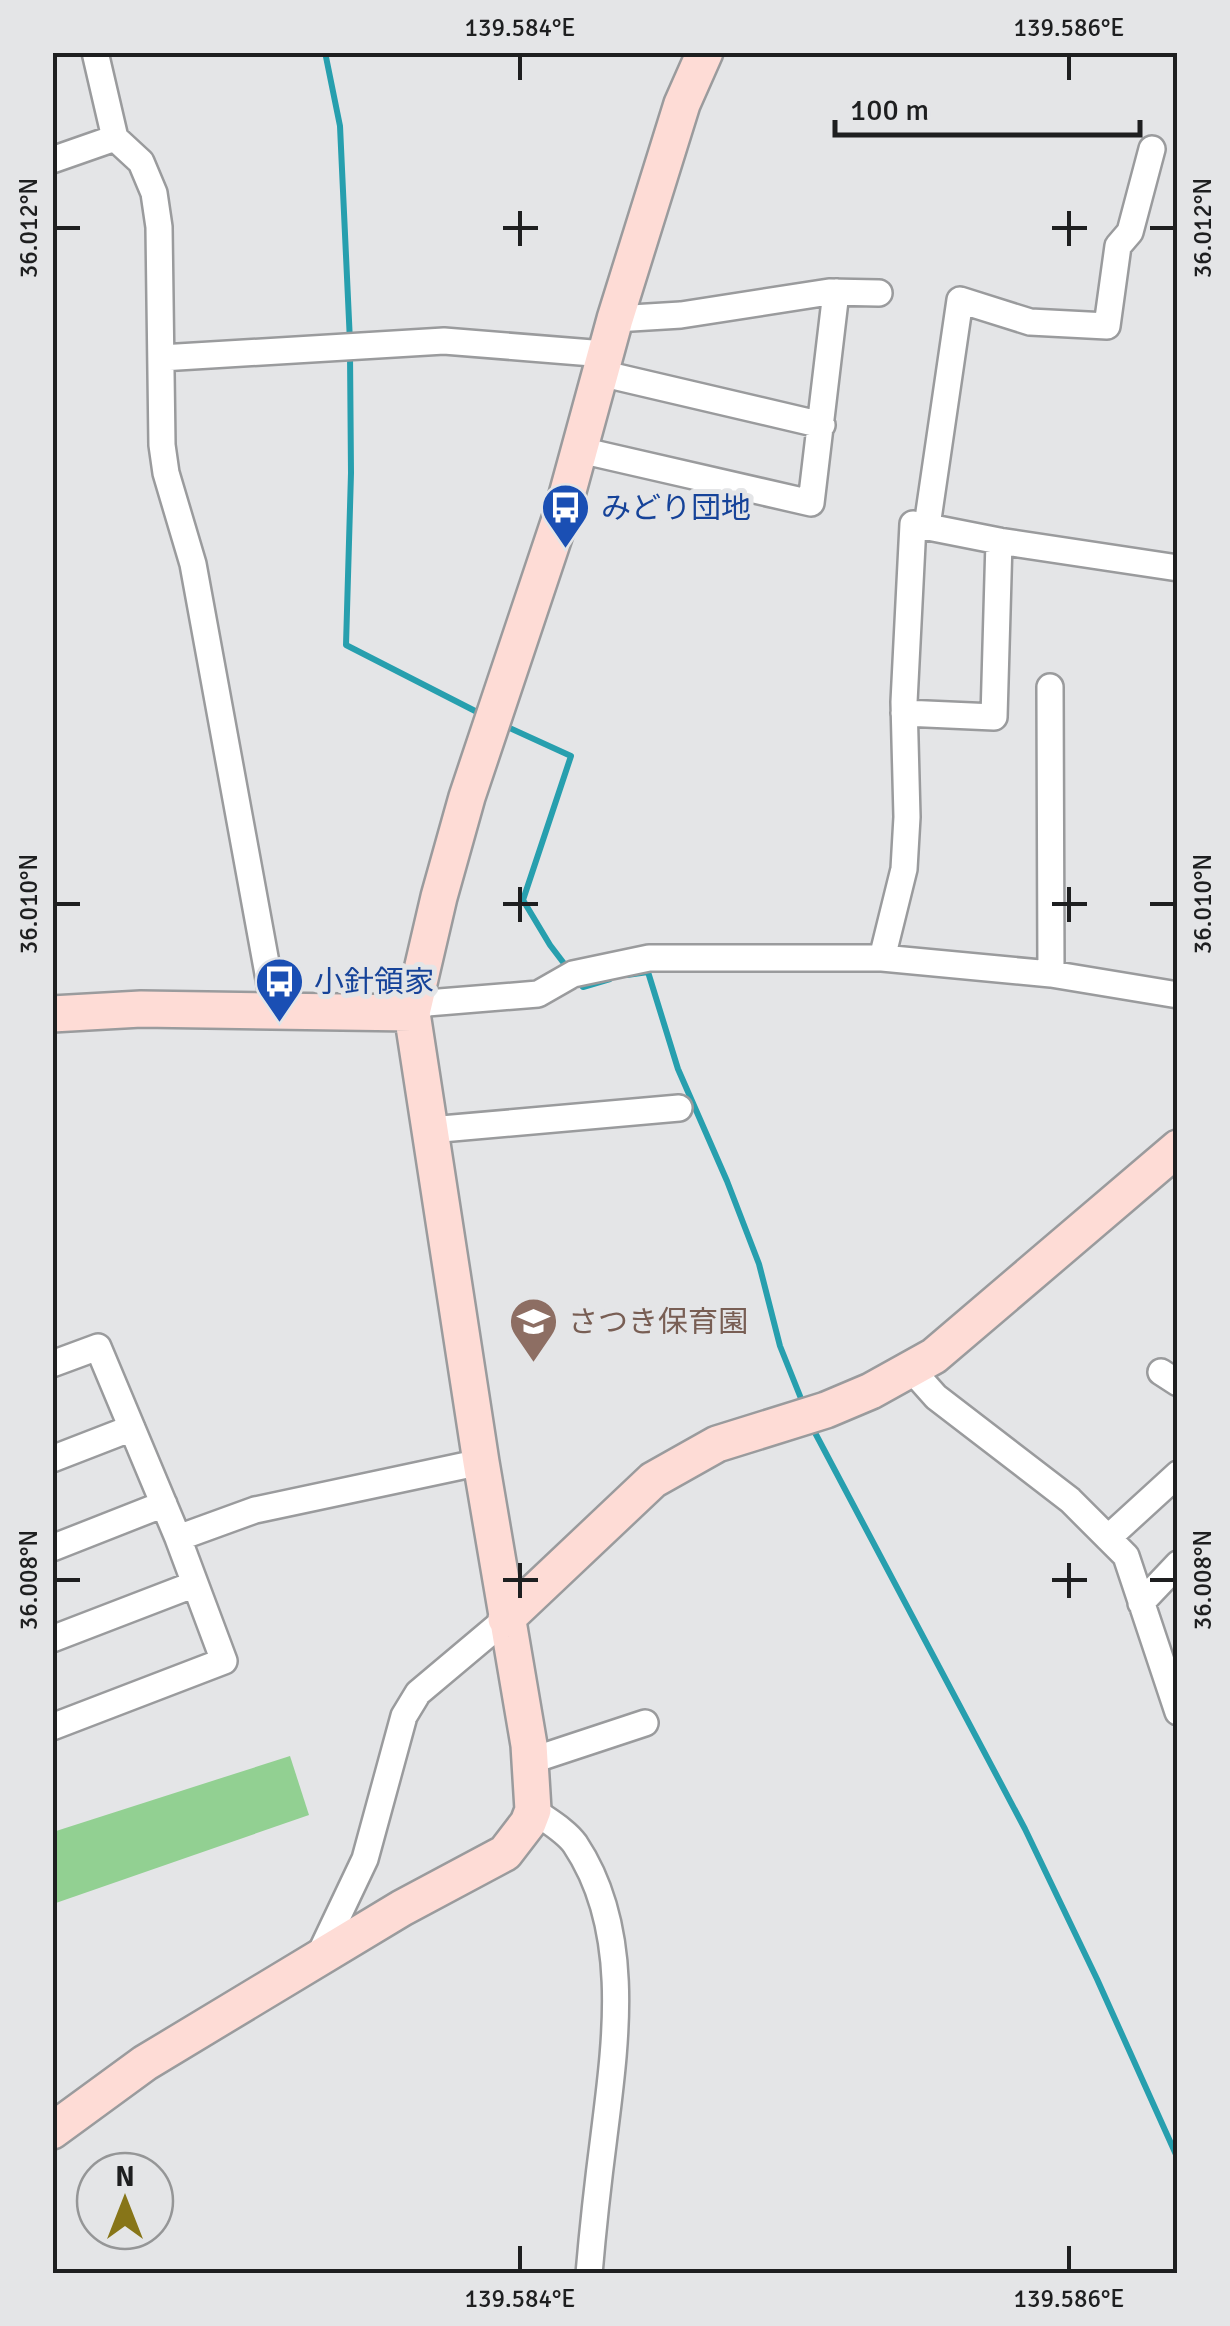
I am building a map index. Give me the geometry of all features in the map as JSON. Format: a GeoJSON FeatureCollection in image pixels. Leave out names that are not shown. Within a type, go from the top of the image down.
{"type":"FeatureCollection","features":[{"type":"Feature","properties":{"kind":"street"},"geometry":{"type":"LineString","coordinates":[[95,52],[115,138],[141,162],[154,193],[166,473],[193,564],[275,1012]]}},
{"type":"Feature","properties":{"kind":"street"},"geometry":{"type":"LineString","coordinates":[[52,2130],[145,2063],[402,1908],[506,1853],[528,1824],[533,1810],[529,1745],[412,1013],[467,797],[541,582],[615,319],[682,104],[704,52]]}},
{"type":"Feature","properties":{"kind":"street"},"geometry":{"type":"LineString","coordinates":[[52,160],[115,138]]}},
{"type":"Feature","properties":{"kind":"street"},"geometry":{"type":"LineString","coordinates":[[927,526],[960,300],[1030,322],[1107,326],[1118,246],[1130,232],[1152,149]]}},
{"type":"Feature","properties":{"kind":"street"},"geometry":{"type":"LineString","coordinates":[[615,319],[681,315],[836,292],[879,293]]}},
{"type":"Feature","properties":{"kind":"street"},"geometry":{"type":"LineString","coordinates":[[580,450],[811,503],[836,292]]}},
{"type":"Feature","properties":{"kind":"street"},"geometry":{"type":"LineString","coordinates":[[161,358],[444,342],[602,364],[822,425]]}},
{"type":"Feature","properties":{"kind":"street"},"geometry":{"type":"LineString","coordinates":[[882,958],[904,869],[904,713],[913,524],[1178,568]]}},
{"type":"Feature","properties":{"kind":"street"},"geometry":{"type":"LineString","coordinates":[[904,713],[994,716],[998,541]]}},
{"type":"Feature","properties":{"kind":"street"},"geometry":{"type":"LineString","coordinates":[[1050,687],[1051,974]]}},
{"type":"Feature","properties":{"kind":"street"},"geometry":{"type":"LineString","coordinates":[[52,1014],[141,1008],[412,1013],[428,1003],[538,994],[574,974],[649,958],[882,958],[1051,974],[1178,995]]}},
{"type":"Feature","properties":{"kind":"street"},"geometry":{"type":"LineString","coordinates":[[430,1130],[679,1108]]}},
{"type":"Feature","properties":{"kind":"street"},"geometry":{"type":"LineString","coordinates":[[317,1960],[364,1858],[404,1716],[418,1692],[506,1618],[653,1480],[716,1444],[826,1410],[871,1391],[934,1356],[1178,1148]]}},
{"type":"Feature","properties":{"kind":"street"},"geometry":{"type":"LineString","coordinates":[[52,1364],[98,1346],[224,1661],[52,1727]]}},
{"type":"Feature","properties":{"kind":"street"},"geometry":{"type":"LineString","coordinates":[[911,1369],[936,1397],[1070,1500],[1126,1556],[1167,1666],[1178,1712]]}},
{"type":"Feature","properties":{"kind":"street"},"geometry":{"type":"LineString","coordinates":[[52,1459],[132,1428]]}},
{"type":"Feature","properties":{"kind":"street"},"geometry":{"type":"LineString","coordinates":[[178,1538],[255,1510],[481,1462]]}},
{"type":"Feature","properties":{"kind":"street"},"geometry":{"type":"LineString","coordinates":[[1108,1538],[1178,1474]]}},
{"type":"Feature","properties":{"kind":"street"},"geometry":{"type":"LineString","coordinates":[[52,1548],[164,1504]]}},
{"type":"Feature","properties":{"kind":"street"},"geometry":{"type":"LineString","coordinates":[[1141,1603],[1178,1564]]}},
{"type":"Feature","properties":{"kind":"street"},"geometry":{"type":"LineString","coordinates":[[52,1639],[194,1584]]}},
{"type":"Feature","properties":{"kind":"street"},"geometry":{"type":"LineString","coordinates":[[1167,1666],[1178,1634]]}},
{"type":"Feature","properties":{"kind":"street"},"geometry":{"type":"LineString","coordinates":[[530,1760],[644,1723]]}},
{"type":"Feature","properties":{"kind":"street"},"geometry":{"type":"LineString","coordinates":[[533,1810],[572,1839],[593,1876],[609,1924],[616,1978],[614,2057],[588,2274]]}},
{"type":"Feature","properties":{"kind":"green space"},"geometry":{"type":"Polygon","coordinates":[[[290,1756],[309,1815],[53,1904],[53,1832],[290,1756]]]}},
{"type":"Feature","properties":{"kind":"waterway"},"geometry":{"type":"LineString","coordinates":[[325,52],[340,126],[350,342]]}},
{"type":"Feature","properties":{"kind":"waterway"},"geometry":{"type":"LineString","coordinates":[[350,354],[346,645],[481,714]]}},
{"type":"Feature","properties":{"kind":"waterway"},"geometry":{"type":"LineString","coordinates":[[501,724],[571,756],[523,900],[569,970]]}},
{"type":"Feature","properties":{"kind":"waterway"},"geometry":{"type":"LineString","coordinates":[[627,975],[648,972],[678,1069],[759,1264],[780,1346],[804,1406]]}},
{"type":"Feature","properties":{"kind":"waterway"},"geometry":{"type":"LineString","coordinates":[[577,980],[583,987],[610,979]]}},
{"type":"Feature","properties":{"kind":"waterway"},"geometry":{"type":"LineString","coordinates":[[812,1427],[1025,1829],[1178,2159]]}},
{"type":"Feature","properties":{"kind":"place","name":"みどり団地"},"geometry":{"type":"Point","coordinates":[566,550]}},
{"type":"Feature","properties":{"kind":"place","name":"小針領家"},"geometry":{"type":"Point","coordinates":[279,1024]}},
{"type":"Feature","properties":{"kind":"place","name":"さつき保育園"},"geometry":{"type":"Point","coordinates":[533,1364]}}]}
